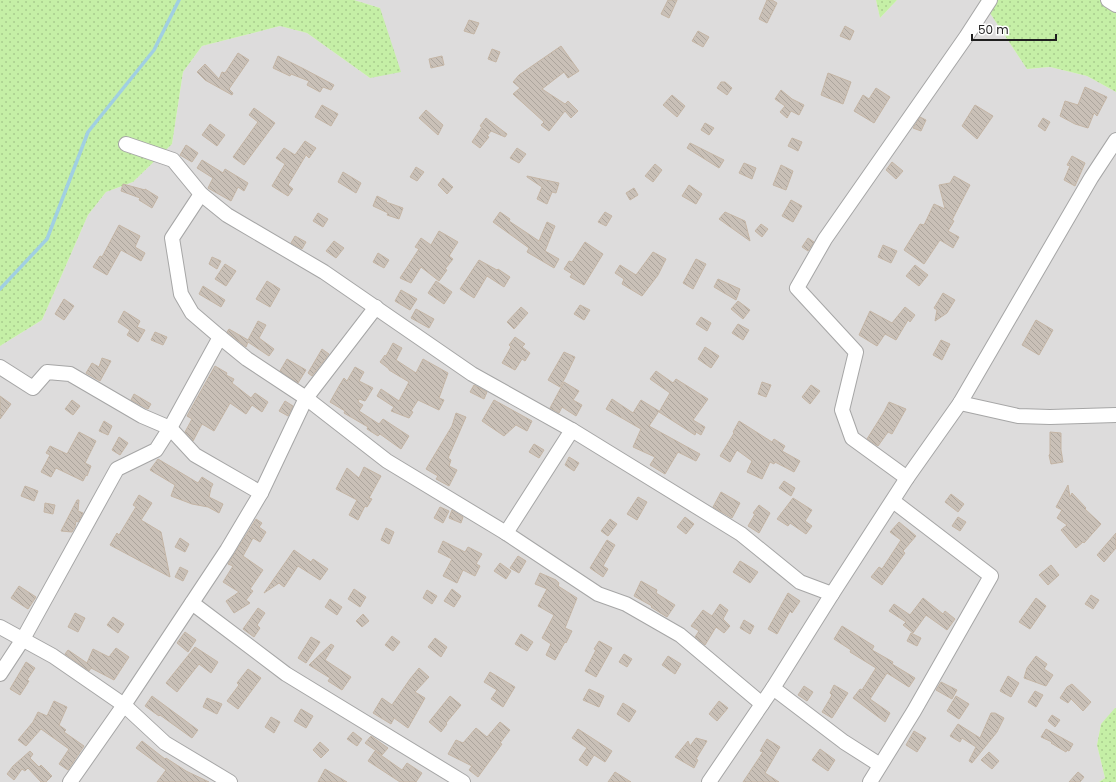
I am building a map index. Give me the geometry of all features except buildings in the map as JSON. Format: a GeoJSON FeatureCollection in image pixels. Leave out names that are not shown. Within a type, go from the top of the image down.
{"type":"FeatureCollection","features":[{"type":"Feature","properties":{"kind":"street"},"geometry":{"type":"LineString","coordinates":[[908,478],[852,438],[842,410],[856,352],[797,288],[825,239],[966,37],[990,0]]}},
{"type":"Feature","properties":{"kind":"street"},"geometry":{"type":"LineString","coordinates":[[1108,0],[1116,4]]}},
{"type":"Feature","properties":{"kind":"street"},"geometry":{"type":"LineString","coordinates":[[709,782],[773,688],[832,594],[908,478],[960,403],[1091,178],[1116,140]]}},
{"type":"Feature","properties":{"kind":"street"},"geometry":{"type":"LineString","coordinates":[[126,144],[173,160],[201,194],[227,215],[324,272],[472,374],[572,430],[741,534],[800,582],[832,594]]}},
{"type":"Feature","properties":{"kind":"street"},"geometry":{"type":"LineString","coordinates":[[201,194],[172,238],[181,294],[192,313],[247,359],[306,398],[387,461],[506,533],[598,594],[626,604],[680,635],[762,704]]}},
{"type":"Feature","properties":{"kind":"street"},"geometry":{"type":"LineString","coordinates":[[70,782],[124,705],[227,550],[261,493],[306,398],[376,307]]}},
{"type":"Feature","properties":{"kind":"street"},"geometry":{"type":"LineString","coordinates":[[0,674],[23,639],[117,468],[156,450],[170,428],[220,337]]}},
{"type":"Feature","properties":{"kind":"street"},"geometry":{"type":"LineString","coordinates":[[0,366],[33,388],[47,372],[70,374],[142,416],[170,428],[195,455],[261,493]]}},
{"type":"Feature","properties":{"kind":"street"},"geometry":{"type":"LineString","coordinates":[[960,403],[1018,416],[1050,417],[1116,415]]}},
{"type":"Feature","properties":{"kind":"street"},"geometry":{"type":"LineString","coordinates":[[506,533],[572,430]]}},
{"type":"Feature","properties":{"kind":"street"},"geometry":{"type":"LineString","coordinates":[[870,782],[914,711],[991,576],[893,501]]}},
{"type":"Feature","properties":{"kind":"street"},"geometry":{"type":"LineString","coordinates":[[192,604],[286,674],[463,782]]}},
{"type":"Feature","properties":{"kind":"street"},"geometry":{"type":"LineString","coordinates":[[0,628],[53,656],[124,705],[165,743],[214,778],[230,782]]}},
{"type":"Feature","properties":{"kind":"street"},"geometry":{"type":"LineString","coordinates":[[773,688],[844,742],[880,765]]}},
{"type":"Feature","properties":{"kind":"shaded area"},"geometry":{"type":"Polygon","coordinates":[[[354,0],[876,0],[880,18],[897,0],[979,0],[982,1],[1027,69],[1050,67],[1087,76],[1116,92],[1116,708],[1101,724],[1097,745],[1105,778],[1099,782],[0,782],[0,346],[42,320],[88,215],[106,192],[133,182],[172,144],[183,72],[202,46],[280,26],[307,33],[370,78],[380,8],[354,0]]]}},
{"type":"Feature","properties":{"kind":"green space"},"geometry":{"type":"Polygon","coordinates":[[[0,0],[354,0],[380,8],[401,72],[370,78],[307,33],[280,26],[202,46],[183,72],[172,144],[133,182],[106,192],[88,215],[42,320],[0,346],[0,0]]]}},
{"type":"Feature","properties":{"kind":"green space"},"geometry":{"type":"Polygon","coordinates":[[[876,0],[897,0],[880,18],[876,0]]]}},
{"type":"Feature","properties":{"kind":"green space"},"geometry":{"type":"Polygon","coordinates":[[[979,0],[1116,0],[1116,92],[1087,76],[1050,67],[1027,69],[982,1],[979,0]]]}},
{"type":"Feature","properties":{"kind":"green space"},"geometry":{"type":"Polygon","coordinates":[[[1115,708],[1116,782],[1099,782],[1105,778],[1097,745],[1101,724],[1115,708]]]}},
{"type":"Feature","properties":{"kind":"waterway"},"geometry":{"type":"LineString","coordinates":[[0,289],[47,239],[88,132],[154,50],[179,0]]}}]}
